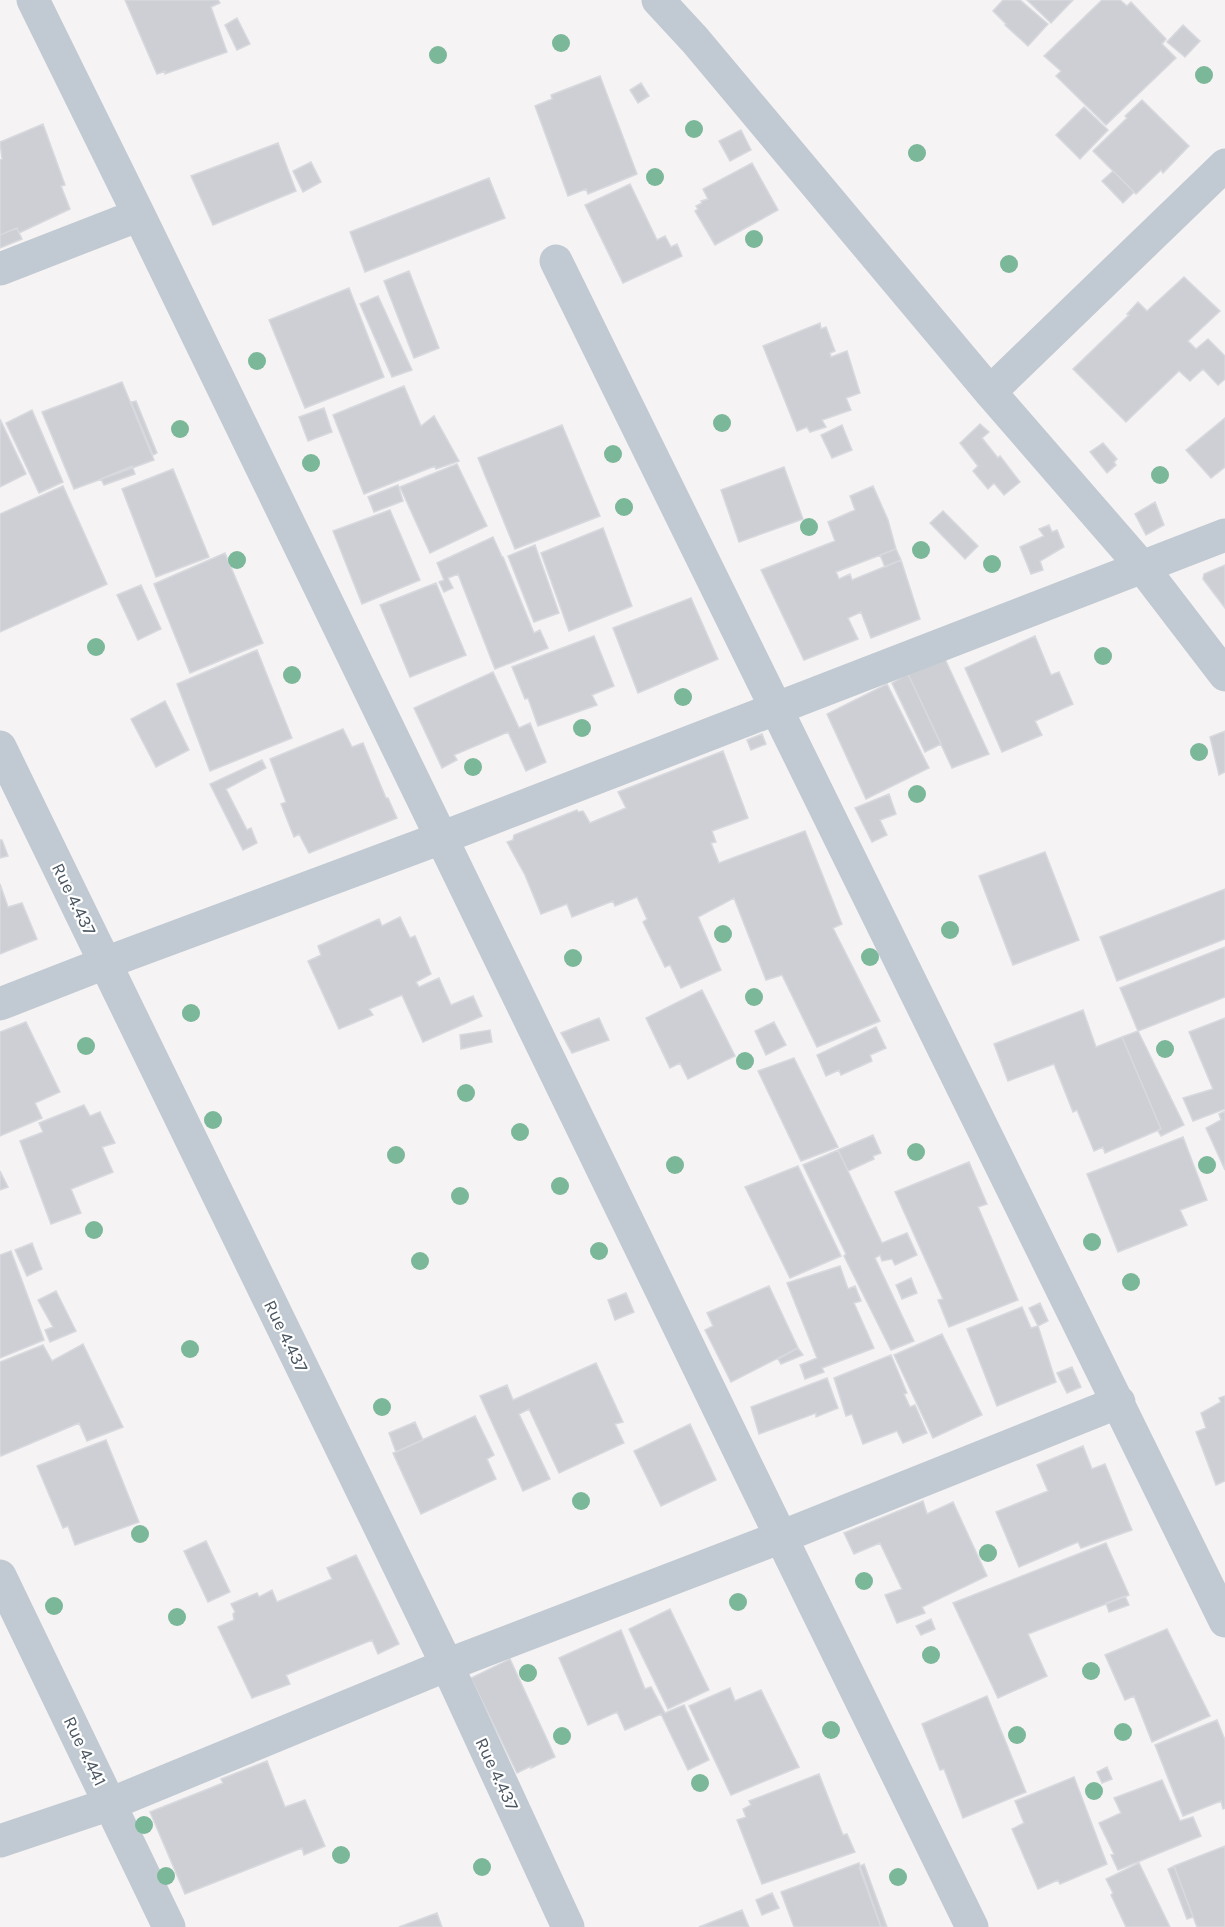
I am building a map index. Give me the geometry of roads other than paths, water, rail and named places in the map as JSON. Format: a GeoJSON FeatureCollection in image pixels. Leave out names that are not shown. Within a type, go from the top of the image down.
{"type":"FeatureCollection","features":[{"type":"Feature","properties":{"kind":"street"},"geometry":{"type":"LineString","coordinates":[[33,0],[972,1927]]}},
{"type":"Feature","properties":{"kind":"street"},"geometry":{"type":"LineString","coordinates":[[658,0],[695,40],[990,392],[1143,568],[1225,675]]}},
{"type":"Feature","properties":{"kind":"street"},"geometry":{"type":"LineString","coordinates":[[990,392],[1225,165]]}},
{"type":"Feature","properties":{"kind":"street"},"geometry":{"type":"LineString","coordinates":[[0,269],[139,215]]}},
{"type":"Feature","properties":{"kind":"street"},"geometry":{"type":"LineString","coordinates":[[556,261],[1225,1621]]}},
{"type":"Feature","properties":{"kind":"street"},"geometry":{"type":"LineString","coordinates":[[0,1004],[441,838],[1225,535]]}},
{"type":"Feature","properties":{"kind":"street","name":"Rue 4.437"},"geometry":{"type":"LineString","coordinates":[[0,747],[447,1665],[568,1927]]}},
{"type":"Feature","properties":{"kind":"street"},"geometry":{"type":"LineString","coordinates":[[0,1841],[110,1804],[447,1665],[781,1537],[1119,1402]]}},
{"type":"Feature","properties":{"kind":"street","name":"Rue 4.441"},"geometry":{"type":"LineString","coordinates":[[0,1576],[169,1927]]}}]}
